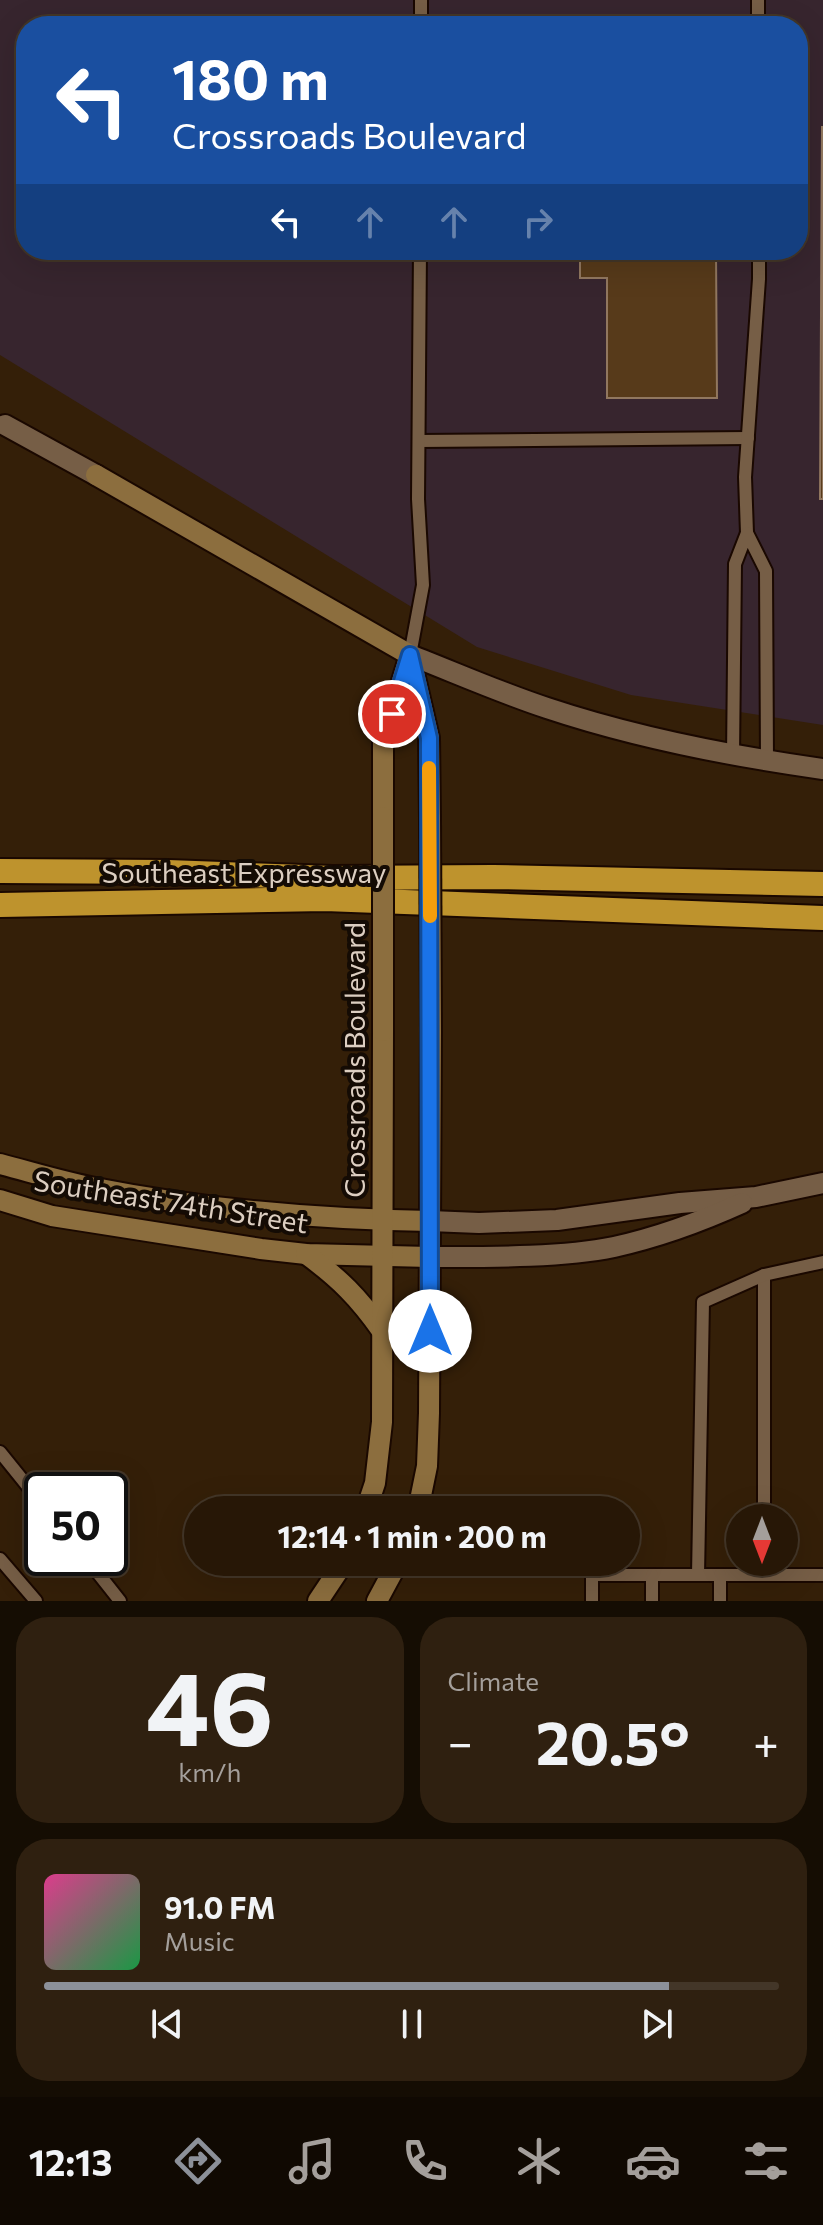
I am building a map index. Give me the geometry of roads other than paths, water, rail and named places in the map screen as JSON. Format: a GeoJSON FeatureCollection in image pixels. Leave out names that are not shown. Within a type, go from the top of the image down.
{"type":"FeatureCollection","features":[{"type":"Feature","properties":{"kind":"highway"},"geometry":{"type":"LineString","coordinates":[[686,881],[823,869]]}},
{"type":"Feature","properties":{"kind":"highway","name":"Southeast Expressway"},"geometry":{"type":"LineString","coordinates":[[0,871],[823,884]]}},
{"type":"Feature","properties":{"kind":"highway","name":"Southeast Expressway"},"geometry":{"type":"LineString","coordinates":[[0,905],[325,899],[823,918]]}},
{"type":"Feature","properties":{"kind":"main road"},"geometry":{"type":"LineString","coordinates":[[96,475],[410,655],[429,738],[430,1257],[427,1466],[421,1496]]}},
{"type":"Feature","properties":{"kind":"main road","name":"Crossroads Boulevard"},"geometry":{"type":"LineString","coordinates":[[371,1496],[382,1422],[383,743],[410,655]]}},
{"type":"Feature","properties":{"kind":"main road","name":"Southeast 74th Street"},"geometry":{"type":"LineString","coordinates":[[0,1164],[94,1188],[231,1210],[430,1221]]}},
{"type":"Feature","properties":{"kind":"main road","name":"Southeast 74th Street"},"geometry":{"type":"LineString","coordinates":[[0,1200],[52,1216],[168,1236],[306,1254],[430,1257]]}},
{"type":"Feature","properties":{"kind":"main road"},"geometry":{"type":"LineString","coordinates":[[306,1254],[340,1278],[364,1304],[382,1331]]}},
{"type":"Feature","properties":{"kind":"main road"},"geometry":{"type":"LineString","coordinates":[[318,1601],[335,1576]]}},
{"type":"Feature","properties":{"kind":"main road"},"geometry":{"type":"LineString","coordinates":[[377,1601],[390,1576]]}},
{"type":"Feature","properties":{"kind":"street"},"geometry":{"type":"LineString","coordinates":[[5,425],[96,475]]}},
{"type":"Feature","properties":{"kind":"street"},"geometry":{"type":"LineString","coordinates":[[410,655],[547,708],[733,756],[823,769]]}},
{"type":"Feature","properties":{"kind":"street","name":"Southeast 74th Street"},"geometry":{"type":"LineString","coordinates":[[430,1221],[557,1220],[680,1203],[756,1197],[823,1183]]}},
{"type":"Feature","properties":{"kind":"street","name":"Southeast 74th Street"},"geometry":{"type":"LineString","coordinates":[[430,1257],[496,1256],[612,1247],[692,1226],[756,1197]]}},
{"type":"Feature","properties":{"kind":"lane"},"geometry":{"type":"LineString","coordinates":[[410,655],[423,585],[419,441],[420,260]]}},
{"type":"Feature","properties":{"kind":"lane"},"geometry":{"type":"LineString","coordinates":[[733,756],[735,564],[747,533],[745,477],[758,260]]}},
{"type":"Feature","properties":{"kind":"lane"},"geometry":{"type":"LineString","coordinates":[[419,441],[748,438]]}},
{"type":"Feature","properties":{"kind":"lane"},"geometry":{"type":"LineString","coordinates":[[747,533],[766,571],[767,761]]}},
{"type":"Feature","properties":{"kind":"lane"},"geometry":{"type":"LineString","coordinates":[[698,1575],[703,1302],[764,1275],[823,1263]]}},
{"type":"Feature","properties":{"kind":"lane"},"geometry":{"type":"LineString","coordinates":[[764,1275],[764,1504]]}},
{"type":"Feature","properties":{"kind":"lane"},"geometry":{"type":"LineString","coordinates":[[0,1452],[24,1482]]}},
{"type":"Feature","properties":{"kind":"lane"},"geometry":{"type":"LineString","coordinates":[[0,1559],[36,1601]]}},
{"type":"Feature","properties":{"kind":"lane"},"geometry":{"type":"LineString","coordinates":[[798,1572],[823,1575]]}},
{"type":"Feature","properties":{"kind":"lane"},"geometry":{"type":"LineString","coordinates":[[592,1601],[592,1575],[726,1574]]}},
{"type":"Feature","properties":{"kind":"lane"},"geometry":{"type":"LineString","coordinates":[[652,1575],[652,1601]]}},
{"type":"Feature","properties":{"kind":"lane"},"geometry":{"type":"LineString","coordinates":[[720,1575],[720,1601]]}},
{"type":"Feature","properties":{"kind":"lane"},"geometry":{"type":"LineString","coordinates":[[100,1576],[120,1601]]}}]}
